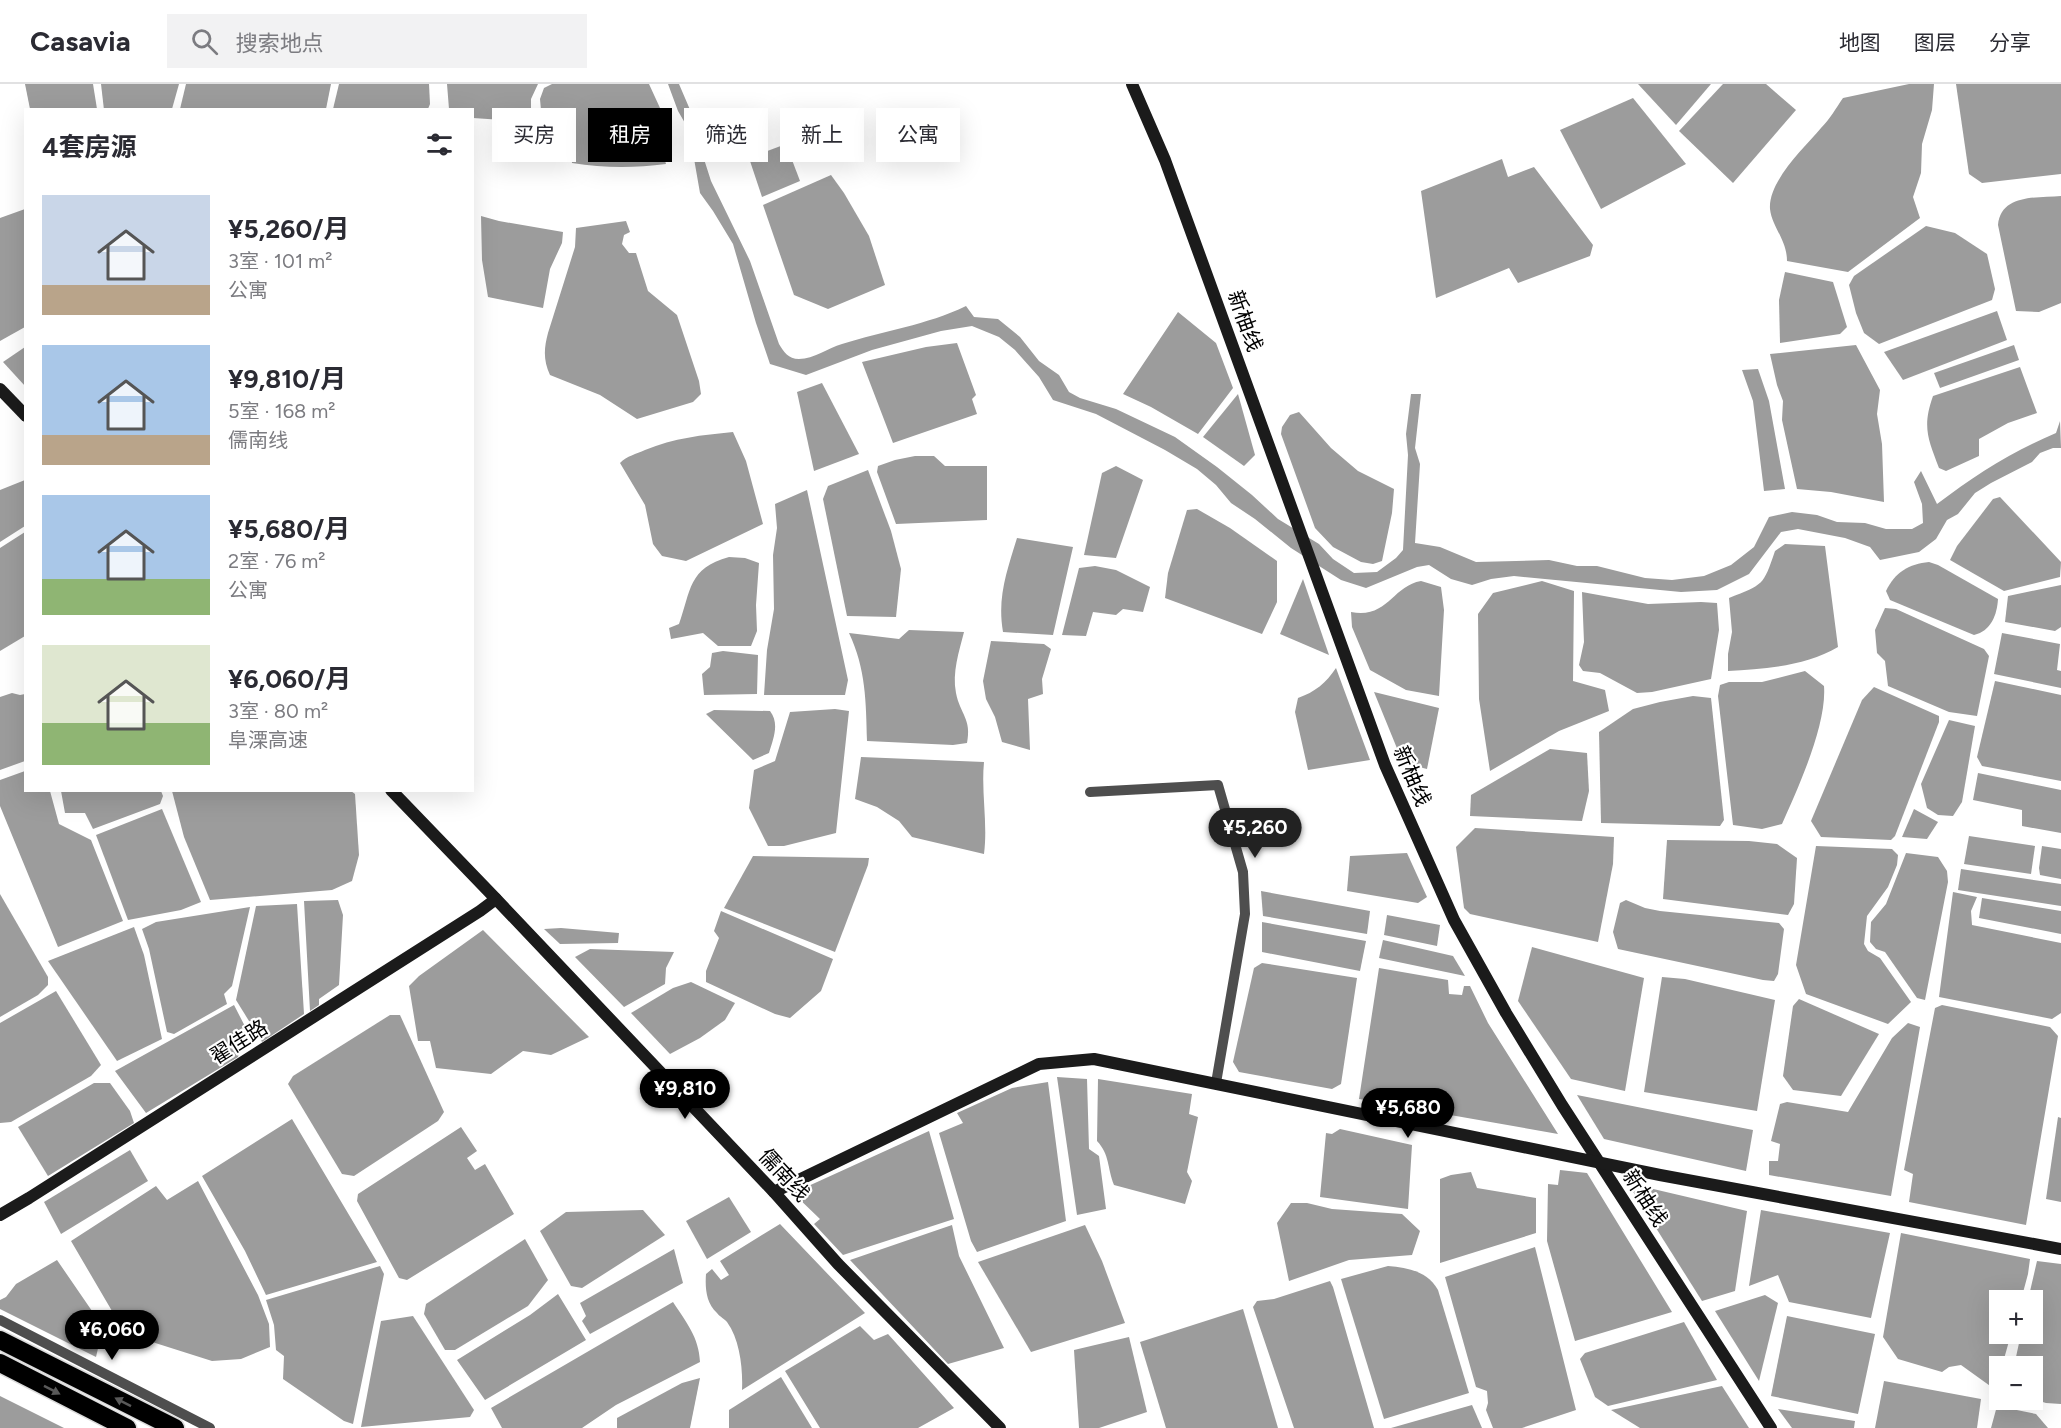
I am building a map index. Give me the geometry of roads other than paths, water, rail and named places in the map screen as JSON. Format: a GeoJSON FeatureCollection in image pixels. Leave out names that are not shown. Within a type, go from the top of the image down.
{"type":"FeatureCollection","features":[{"type":"Feature","properties":{"kind":"highway"},"geometry":{"type":"LineString","coordinates":[[0,1340],[175,1428]]}},
{"type":"Feature","properties":{"kind":"highway"},"geometry":{"type":"LineString","coordinates":[[0,1363],[127,1428]]}},
{"type":"Feature","properties":{"kind":"street","name":"新柚线"},"geometry":{"type":"LineString","coordinates":[[1132,84],[1166,160],[1385,765],[1454,920],[1506,1013],[1599,1163],[1771,1428]]}},
{"type":"Feature","properties":{"kind":"street"},"geometry":{"type":"LineString","coordinates":[[0,389],[24,414]]}},
{"type":"Feature","properties":{"kind":"street"},"geometry":{"type":"LineString","coordinates":[[1090,792],[1218,785],[1244,872],[1245,914],[1216,1083]]}},
{"type":"Feature","properties":{"kind":"street","name":"儒南线"},"geometry":{"type":"LineString","coordinates":[[393,792],[774,1192],[838,1264],[1000,1428]]}},
{"type":"Feature","properties":{"kind":"street","name":"翟佳路"},"geometry":{"type":"LineString","coordinates":[[0,1215],[352,993],[480,911],[496,898]]}},
{"type":"Feature","properties":{"kind":"street"},"geometry":{"type":"LineString","coordinates":[[774,1192],[1039,1064],[1094,1059],[1599,1163],[2061,1249]]}},
{"type":"Feature","properties":{"kind":"street"},"geometry":{"type":"LineString","coordinates":[[0,1320],[210,1428]]}}]}
